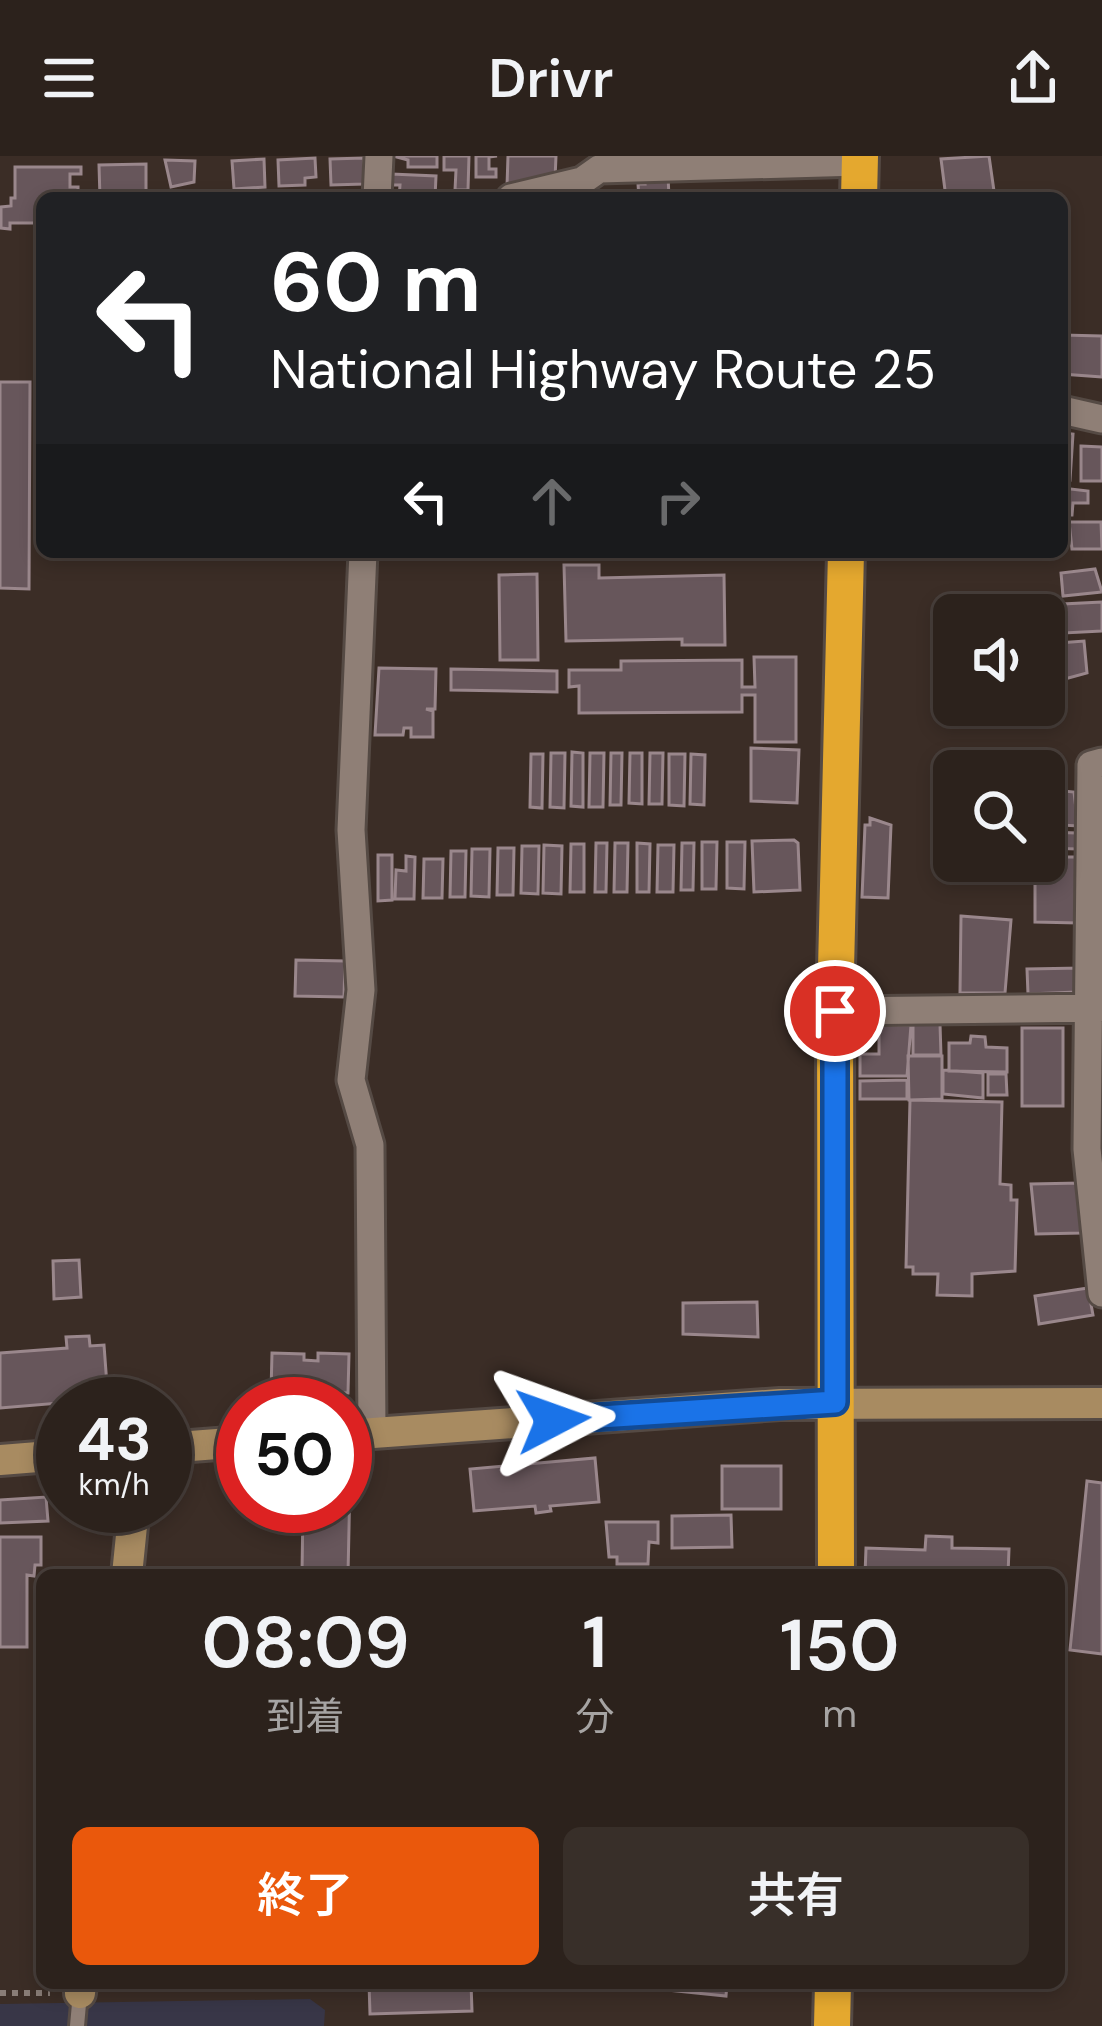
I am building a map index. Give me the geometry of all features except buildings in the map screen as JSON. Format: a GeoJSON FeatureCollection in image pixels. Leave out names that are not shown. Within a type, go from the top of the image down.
{"type":"FeatureCollection","features":[{"type":"Feature","properties":{"kind":"highway"},"geometry":{"type":"LineString","coordinates":[[836,1569],[835,1011],[846,558]]}},
{"type":"Feature","properties":{"kind":"highway"},"geometry":{"type":"LineString","coordinates":[[832,2026],[833,1989]]}},
{"type":"Feature","properties":{"kind":"main road"},"geometry":{"type":"LineString","coordinates":[[372,1433],[835,1402],[1102,1403]]}},
{"type":"Feature","properties":{"kind":"main road"},"geometry":{"type":"LineString","coordinates":[[0,1460],[36,1458]]}},
{"type":"Feature","properties":{"kind":"main road"},"geometry":{"type":"LineString","coordinates":[[128,1569],[131,1533]]}},
{"type":"Feature","properties":{"kind":"street"},"geometry":{"type":"LineString","coordinates":[[377,192],[379,156]]}},
{"type":"Feature","properties":{"kind":"street"},"geometry":{"type":"LineString","coordinates":[[536,192],[582,181],[599,169],[860,172]]}},
{"type":"Feature","properties":{"kind":"street"},"geometry":{"type":"LineString","coordinates":[[1068,411],[1102,418]]}},
{"type":"Feature","properties":{"kind":"street"},"geometry":{"type":"LineString","coordinates":[[360,1377],[370,1145],[351,1080],[361,990],[351,830],[363,558]]}},
{"type":"Feature","properties":{"kind":"street"},"geometry":{"type":"LineString","coordinates":[[1102,762],[1091,765],[1095,1008],[1087,1149],[1102,1293]]}},
{"type":"Feature","properties":{"kind":"street"},"geometry":{"type":"LineString","coordinates":[[835,1011],[1095,1008]]}},
{"type":"Feature","properties":{"kind":"lane"},"geometry":{"type":"LineString","coordinates":[[77,2026],[81,1989]]}},
{"type":"Feature","properties":{"kind":"path"},"geometry":{"type":"LineString","coordinates":[[0,1994],[68,1989]]}},
{"type":"Feature","properties":{"kind":"shaded area"},"geometry":{"type":"Polygon","coordinates":[[[310,1999],[325,2010],[324,2026],[0,2026],[0,2004],[310,1999]]]}},
{"type":"Feature","properties":{"kind":"route"},"geometry":{"type":"LineString","coordinates":[[553,1420],[835,1402],[835,1011]]}}]}
